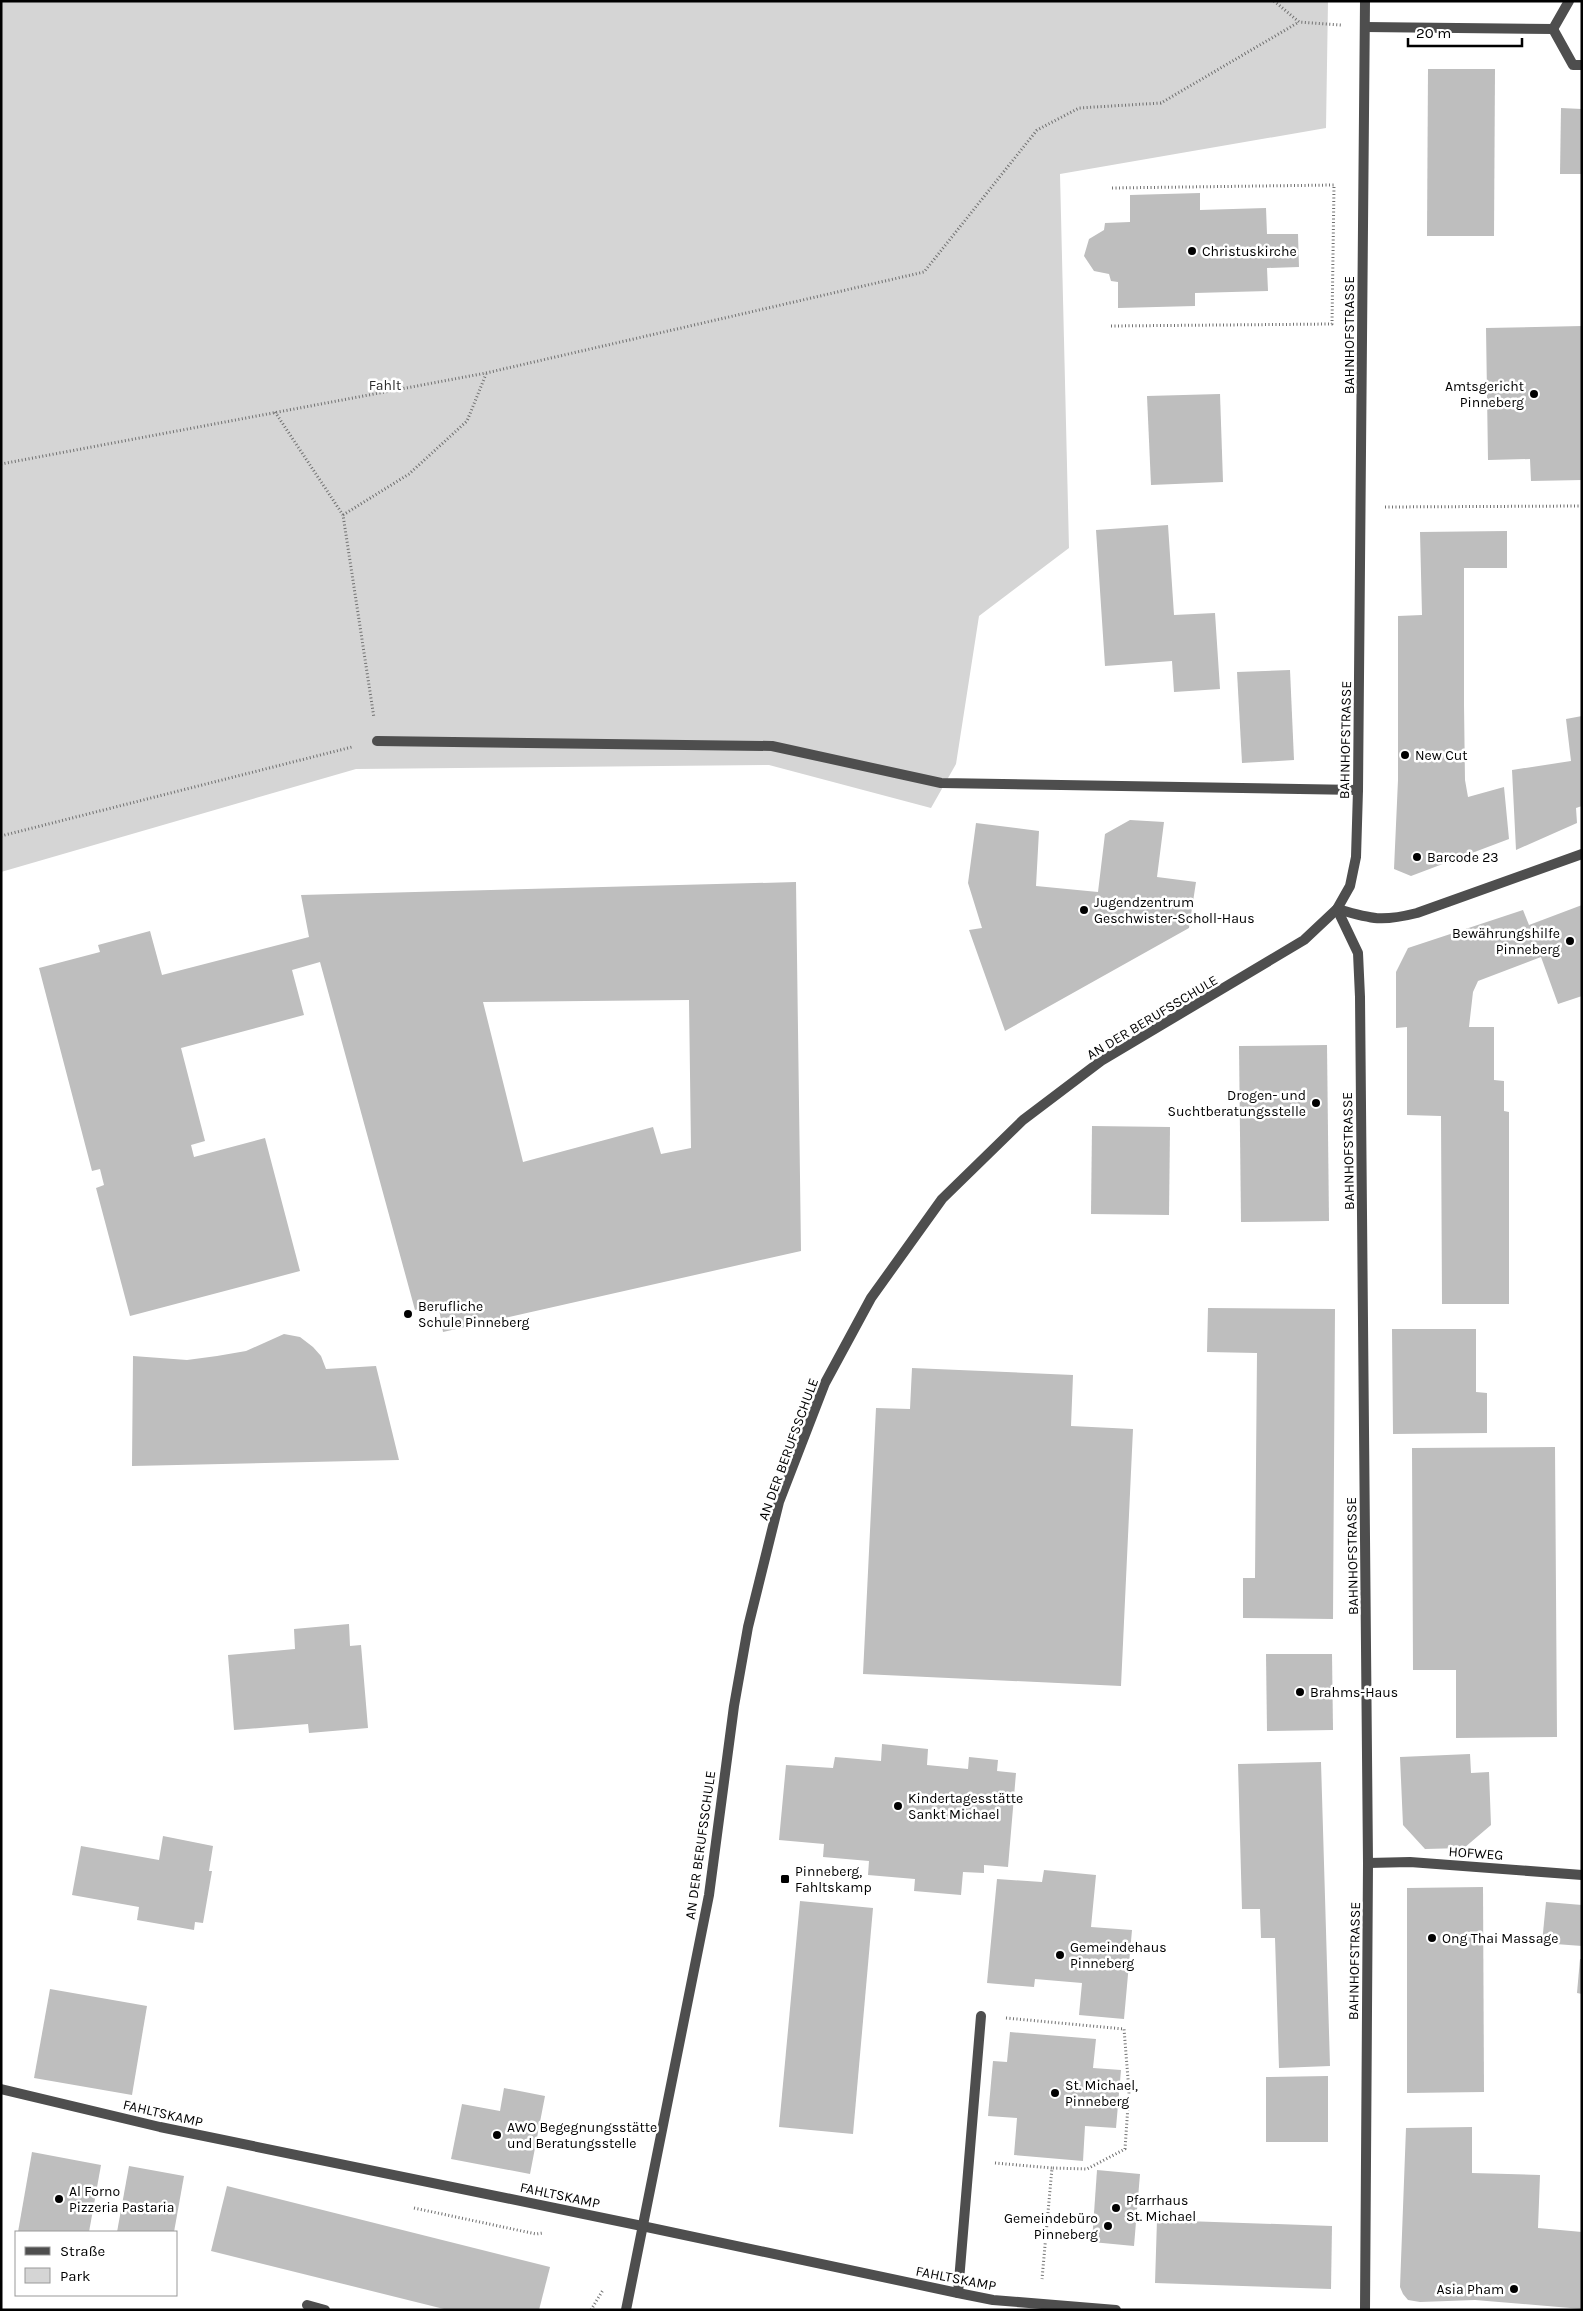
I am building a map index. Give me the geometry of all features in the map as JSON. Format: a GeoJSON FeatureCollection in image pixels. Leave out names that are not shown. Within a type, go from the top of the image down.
{"type":"FeatureCollection","features":[{"type":"Feature","properties":{"kind":"street","name":"BAHNHOFSTRASSE"},"geometry":{"type":"LineString","coordinates":[[1364,2310],[1368,1863],[1360,997],[1358,953],[1337,909],[1350,886],[1356,857],[1365,1]]}},
{"type":"Feature","properties":{"kind":"street"},"geometry":{"type":"LineString","coordinates":[[1553,29],[1569,1]]}},
{"type":"Feature","properties":{"kind":"street"},"geometry":{"type":"LineString","coordinates":[[1365,27],[1553,29]]}},
{"type":"Feature","properties":{"kind":"street"},"geometry":{"type":"LineString","coordinates":[[1553,29],[1573,65],[1582,65]]}},
{"type":"Feature","properties":{"kind":"street"},"geometry":{"type":"LineString","coordinates":[[377,741],[772,746],[940,782],[1358,790]]}},
{"type":"Feature","properties":{"kind":"street"},"geometry":{"type":"LineString","coordinates":[[1337,909],[1374,920],[1397,918],[1417,913],[1582,854]]}},
{"type":"Feature","properties":{"kind":"street","name":"AN DER BERUFSSCHULE"},"geometry":{"type":"LineString","coordinates":[[626,2310],[709,1895],[734,1706],[748,1627],[779,1502],[825,1383],[871,1298],[942,1199],[1023,1120],[1101,1061],[1304,940],[1337,909]]}},
{"type":"Feature","properties":{"kind":"street","name":"HOFWEG"},"geometry":{"type":"LineString","coordinates":[[1368,1863],[1410,1862],[1582,1875]]}},
{"type":"Feature","properties":{"kind":"street"},"geometry":{"type":"LineString","coordinates":[[958,2293],[982,2016]]}},
{"type":"Feature","properties":{"kind":"street","name":"FAHLTSKAMP"},"geometry":{"type":"LineString","coordinates":[[1,2089],[160,2127],[993,2300],[1116,2310]]}},
{"type":"Feature","properties":{"kind":"street"},"geometry":{"type":"LineString","coordinates":[[307,2305],[325,2310]]}},
{"type":"Feature","properties":{"kind":"path"},"geometry":{"type":"LineString","coordinates":[[1274,1],[1299,22]]}},
{"type":"Feature","properties":{"kind":"path"},"geometry":{"type":"LineString","coordinates":[[1,464],[486,373],[924,272],[1037,130],[1080,108],[1161,103],[1299,22],[1365,27]]}},
{"type":"Feature","properties":{"kind":"path"},"geometry":{"type":"LineString","coordinates":[[1111,326],[1332,324],[1334,185],[1112,188]]}},
{"type":"Feature","properties":{"kind":"path"},"geometry":{"type":"LineString","coordinates":[[344,516],[409,474],[467,421],[486,373]]}},
{"type":"Feature","properties":{"kind":"path"},"geometry":{"type":"LineString","coordinates":[[1,836],[377,741],[344,516],[275,412]]}},
{"type":"Feature","properties":{"kind":"path"},"geometry":{"type":"LineString","coordinates":[[1361,507],[1582,506]]}},
{"type":"Feature","properties":{"kind":"path"},"geometry":{"type":"LineString","coordinates":[[982,2016],[1124,2029],[1129,2091],[1125,2149],[1087,2170],[1007,2164]]}},
{"type":"Feature","properties":{"kind":"path"},"geometry":{"type":"LineString","coordinates":[[1039,2304],[1052,2168]]}},
{"type":"Feature","properties":{"kind":"green space","name":"Fahlt"},"geometry":{"type":"Polygon","coordinates":[[[1,1],[1328,1],[1326,128],[1060,174],[1069,548],[979,616],[956,764],[931,808],[769,765],[356,769],[1,872],[1,1]]]}},
{"type":"Feature","properties":{"kind":"building"},"geometry":{"type":"Polygon","coordinates":[[[1428,69],[1495,69],[1494,236],[1427,236],[1428,69]]]}},
{"type":"Feature","properties":{"kind":"building"},"geometry":{"type":"Polygon","coordinates":[[[1561,108],[1582,109],[1582,174],[1560,174],[1561,108]]]}},
{"type":"Feature","properties":{"kind":"building","name":"Christuskirche"},"geometry":{"type":"Polygon","coordinates":[[[1200,193],[1200,210],[1266,208],[1267,234],[1298,234],[1299,267],[1267,268],[1268,291],[1195,293],[1195,306],[1118,308],[1118,282],[1111,281],[1109,274],[1094,271],[1084,256],[1089,239],[1104,230],[1105,223],[1130,222],[1130,195],[1200,193]]]}},
{"type":"Feature","properties":{"kind":"building","name":"Amtsgericht Pinneberg"},"geometry":{"type":"Polygon","coordinates":[[[1582,326],[1582,480],[1531,481],[1530,459],[1488,460],[1486,328],[1582,326]]]}},
{"type":"Feature","properties":{"kind":"building"},"geometry":{"type":"Polygon","coordinates":[[[1220,394],[1223,482],[1151,485],[1147,396],[1220,394]]]}},
{"type":"Feature","properties":{"kind":"building"},"geometry":{"type":"Polygon","coordinates":[[[1168,525],[1174,615],[1215,613],[1220,689],[1174,692],[1172,661],[1105,666],[1096,530],[1168,525]]]}},
{"type":"Feature","properties":{"kind":"building"},"geometry":{"type":"Polygon","coordinates":[[[1507,531],[1507,568],[1464,568],[1464,705],[1465,780],[1468,797],[1504,787],[1509,839],[1411,876],[1394,869],[1398,780],[1398,616],[1422,615],[1420,532],[1507,531]]]}},
{"type":"Feature","properties":{"kind":"building"},"geometry":{"type":"Polygon","coordinates":[[[1290,670],[1294,760],[1242,763],[1237,672],[1290,670]]]}},
{"type":"Feature","properties":{"kind":"building"},"geometry":{"type":"Polygon","coordinates":[[[1582,716],[1582,806],[1576,808],[1577,823],[1516,850],[1512,770],[1571,761],[1566,719],[1582,716]]]}},
{"type":"Feature","properties":{"kind":"building","name":"Jugendzentrum Geschwister-Scholl-Haus"},"geometry":{"type":"Polygon","coordinates":[[[1130,820],[1164,822],[1157,877],[1196,882],[1189,928],[1005,1031],[969,930],[982,928],[968,883],[976,823],[1039,831],[1036,886],[1098,892],[1105,834],[1130,820]]]}},
{"type":"Feature","properties":{"kind":"building"},"geometry":{"type":"Polygon","coordinates":[[[796,882],[801,1251],[443,1332],[438,1303],[415,1310],[320,962],[292,970],[304,1015],[181,1048],[205,1141],[191,1145],[194,1157],[265,1138],[300,1271],[130,1316],[96,1188],[104,1185],[100,1169],[92,1171],[39,968],[100,952],[98,945],[150,931],[162,975],[309,937],[301,895],[796,882]],[[689,1000],[483,1002],[523,1162],[653,1127],[661,1154],[691,1148],[689,1000]]]}},
{"type":"Feature","properties":{"kind":"building"},"geometry":{"type":"Polygon","coordinates":[[[1582,905],[1582,996],[1558,1004],[1541,957],[1478,981],[1473,992],[1469,1027],[1494,1027],[1494,1080],[1504,1081],[1504,1111],[1509,1112],[1509,1304],[1442,1304],[1441,1116],[1407,1115],[1407,1027],[1396,1028],[1396,972],[1408,948],[1523,910],[1529,925],[1582,905]]]}},
{"type":"Feature","properties":{"kind":"building"},"geometry":{"type":"Polygon","coordinates":[[[1327,1045],[1329,1221],[1241,1222],[1239,1046],[1327,1045]]]}},
{"type":"Feature","properties":{"kind":"building"},"geometry":{"type":"Polygon","coordinates":[[[1092,1126],[1170,1127],[1169,1215],[1091,1214],[1092,1126]]]}},
{"type":"Feature","properties":{"kind":"building"},"geometry":{"type":"Polygon","coordinates":[[[1208,1308],[1335,1309],[1333,1619],[1243,1618],[1243,1578],[1255,1578],[1257,1353],[1207,1352],[1208,1308]]]}},
{"type":"Feature","properties":{"kind":"building"},"geometry":{"type":"Polygon","coordinates":[[[1392,1329],[1476,1329],[1476,1392],[1487,1393],[1487,1433],[1393,1434],[1392,1329]]]}},
{"type":"Feature","properties":{"kind":"building"},"geometry":{"type":"Polygon","coordinates":[[[284,1334],[300,1337],[313,1347],[321,1356],[326,1369],[376,1366],[399,1460],[132,1466],[133,1356],[187,1360],[217,1356],[246,1351],[284,1334]]]}},
{"type":"Feature","properties":{"kind":"building"},"geometry":{"type":"Polygon","coordinates":[[[912,1368],[1073,1375],[1071,1426],[1133,1429],[1121,1686],[863,1674],[876,1408],[910,1409],[912,1368]]]}},
{"type":"Feature","properties":{"kind":"building"},"geometry":{"type":"Polygon","coordinates":[[[1555,1447],[1557,1737],[1456,1738],[1456,1670],[1413,1670],[1412,1448],[1555,1447]]]}},
{"type":"Feature","properties":{"kind":"building"},"geometry":{"type":"Polygon","coordinates":[[[349,1624],[350,1646],[361,1645],[368,1728],[309,1733],[308,1724],[234,1730],[228,1655],[295,1649],[294,1629],[349,1624]]]}},
{"type":"Feature","properties":{"kind":"building","name":"Brahms-Haus"},"geometry":{"type":"Polygon","coordinates":[[[1266,1654],[1332,1654],[1333,1730],[1267,1731],[1266,1654]]]}},
{"type":"Feature","properties":{"kind":"building","name":"Kindertagesstätte Sankt Michael"},"geometry":{"type":"Polygon","coordinates":[[[882,1744],[928,1749],[927,1765],[968,1769],[969,1757],[998,1760],[997,1771],[1016,1773],[1008,1867],[984,1865],[984,1873],[963,1872],[961,1895],[914,1891],[915,1879],[868,1875],[869,1861],[823,1857],[824,1844],[779,1840],[786,1765],[833,1768],[835,1757],[881,1761],[882,1744]]]}},
{"type":"Feature","properties":{"kind":"building"},"geometry":{"type":"Polygon","coordinates":[[[1470,1754],[1471,1773],[1489,1772],[1491,1825],[1464,1848],[1425,1849],[1403,1825],[1400,1757],[1470,1754]]]}},
{"type":"Feature","properties":{"kind":"building"},"geometry":{"type":"Polygon","coordinates":[[[1321,1762],[1330,2066],[1279,2068],[1275,1938],[1261,1938],[1260,1909],[1242,1909],[1238,1764],[1321,1762]]]}},
{"type":"Feature","properties":{"kind":"building"},"geometry":{"type":"Polygon","coordinates":[[[163,1836],[213,1846],[209,1871],[212,1871],[203,1923],[195,1922],[194,1930],[137,1920],[139,1907],[72,1895],[81,1846],[159,1860],[163,1836]]]}},
{"type":"Feature","properties":{"kind":"building","name":"Gemeindehaus Pinneberg"},"geometry":{"type":"Polygon","coordinates":[[[1044,1870],[1096,1875],[1091,1927],[1132,1930],[1124,2019],[1079,2015],[1082,1983],[1035,1979],[1034,1987],[987,1983],[997,1879],[1042,1882],[1044,1870]]]}},
{"type":"Feature","properties":{"kind":"building"},"geometry":{"type":"Polygon","coordinates":[[[1483,1887],[1484,2092],[1407,2093],[1407,1888],[1483,1887]]]}},
{"type":"Feature","properties":{"kind":"building"},"geometry":{"type":"Polygon","coordinates":[[[800,1901],[873,1908],[853,2134],[779,2127],[800,1901]]]}},
{"type":"Feature","properties":{"kind":"building"},"geometry":{"type":"Polygon","coordinates":[[[1546,1902],[1582,1905],[1582,1946],[1542,1943],[1546,1902]]]}},
{"type":"Feature","properties":{"kind":"building"},"geometry":{"type":"Polygon","coordinates":[[[1580,1959],[1582,1959],[1582,1994],[1577,1993],[1580,1959]]]}},
{"type":"Feature","properties":{"kind":"building"},"geometry":{"type":"Polygon","coordinates":[[[50,1989],[147,2006],[132,2095],[34,2078],[50,1989]]]}},
{"type":"Feature","properties":{"kind":"building","name":"St. Michael, Pinneberg"},"geometry":{"type":"Polygon","coordinates":[[[1010,2032],[1096,2039],[1093,2068],[1121,2070],[1116,2128],[1085,2126],[1083,2161],[1014,2155],[1017,2118],[988,2116],[993,2061],[1007,2062],[1010,2032]]]}},
{"type":"Feature","properties":{"kind":"building"},"geometry":{"type":"Polygon","coordinates":[[[1328,2076],[1328,2142],[1266,2142],[1266,2077],[1328,2076]]]}},
{"type":"Feature","properties":{"kind":"building","name":"AWO Begegnungsstätte und Beratungsstelle"},"geometry":{"type":"Polygon","coordinates":[[[504,2088],[545,2096],[530,2174],[451,2159],[462,2104],[500,2111],[504,2088]]]}},
{"type":"Feature","properties":{"kind":"building"},"geometry":{"type":"Polygon","coordinates":[[[1472,2127],[1472,2173],[1540,2175],[1538,2228],[1582,2232],[1582,2309],[1475,2300],[1420,2302],[1408,2300],[1403,2294],[1400,2287],[1406,2128],[1472,2127]]]}},
{"type":"Feature","properties":{"kind":"building","name":"Al Forno Pizzeria Pastaria"},"geometry":{"type":"Polygon","coordinates":[[[32,2152],[101,2165],[89,2231],[18,2231],[32,2152]]]}},
{"type":"Feature","properties":{"kind":"building"},"geometry":{"type":"Polygon","coordinates":[[[129,2166],[184,2176],[174,2231],[117,2231],[129,2166]]]}},
{"type":"Feature","properties":{"kind":"building","name":"Pfarrhaus St. Michael"},"geometry":{"type":"Polygon","coordinates":[[[1097,2170],[1140,2174],[1134,2246],[1092,2242],[1097,2170]]]}},
{"type":"Feature","properties":{"kind":"building"},"geometry":{"type":"Polygon","coordinates":[[[227,2186],[550,2267],[539,2310],[448,2310],[211,2251],[227,2186]]]}},
{"type":"Feature","properties":{"kind":"building"},"geometry":{"type":"Polygon","coordinates":[[[1157,2220],[1332,2226],[1331,2289],[1155,2283],[1157,2220]]]}},
{"type":"Feature","properties":{"kind":"place","name":"Christuskirche"},"geometry":{"type":"Point","coordinates":[1192,251]}},
{"type":"Feature","properties":{"kind":"place","name":"Amtsgericht Pinneberg"},"geometry":{"type":"Point","coordinates":[1534,394]}},
{"type":"Feature","properties":{"kind":"place","name":"New Cut"},"geometry":{"type":"Point","coordinates":[1405,755]}},
{"type":"Feature","properties":{"kind":"place","name":"Barcode 23"},"geometry":{"type":"Point","coordinates":[1417,857]}},
{"type":"Feature","properties":{"kind":"place","name":"Jugendzentrum Geschwister-Scholl-Haus"},"geometry":{"type":"Point","coordinates":[1084,910]}},
{"type":"Feature","properties":{"kind":"place","name":"Bewährungshilfe Pinneberg"},"geometry":{"type":"Point","coordinates":[1570,941]}},
{"type":"Feature","properties":{"kind":"place","name":"Drogen- und Suchtberatungsstelle"},"geometry":{"type":"Point","coordinates":[1316,1103]}},
{"type":"Feature","properties":{"kind":"place","name":"Berufliche Schule Pinneberg"},"geometry":{"type":"Point","coordinates":[408,1314]}},
{"type":"Feature","properties":{"kind":"place","name":"Brahms-Haus"},"geometry":{"type":"Point","coordinates":[1300,1692]}},
{"type":"Feature","properties":{"kind":"place","name":"Kindertagesstätte Sankt Michael"},"geometry":{"type":"Point","coordinates":[898,1806]}},
{"type":"Feature","properties":{"kind":"place","name":"Pinneberg, Fahltskamp"},"geometry":{"type":"Point","coordinates":[785,1879]}},
{"type":"Feature","properties":{"kind":"place","name":"Ong Thai Massage"},"geometry":{"type":"Point","coordinates":[1432,1938]}},
{"type":"Feature","properties":{"kind":"place","name":"Gemeindehaus Pinneberg"},"geometry":{"type":"Point","coordinates":[1060,1955]}},
{"type":"Feature","properties":{"kind":"place","name":"St. Michael, Pinneberg"},"geometry":{"type":"Point","coordinates":[1055,2093]}},
{"type":"Feature","properties":{"kind":"place","name":"AWO Begegnungsstätte und Beratungsstelle"},"geometry":{"type":"Point","coordinates":[497,2135]}},
{"type":"Feature","properties":{"kind":"place","name":"Al Forno Pizzeria Pastaria"},"geometry":{"type":"Point","coordinates":[59,2199]}},
{"type":"Feature","properties":{"kind":"place","name":"Pfarrhaus St. Michael"},"geometry":{"type":"Point","coordinates":[1116,2208]}},
{"type":"Feature","properties":{"kind":"place","name":"Gemeindebüro Pinneberg"},"geometry":{"type":"Point","coordinates":[1108,2226]}},
{"type":"Feature","properties":{"kind":"place","name":"Asia Pham"},"geometry":{"type":"Point","coordinates":[1514,2289]}}]}
